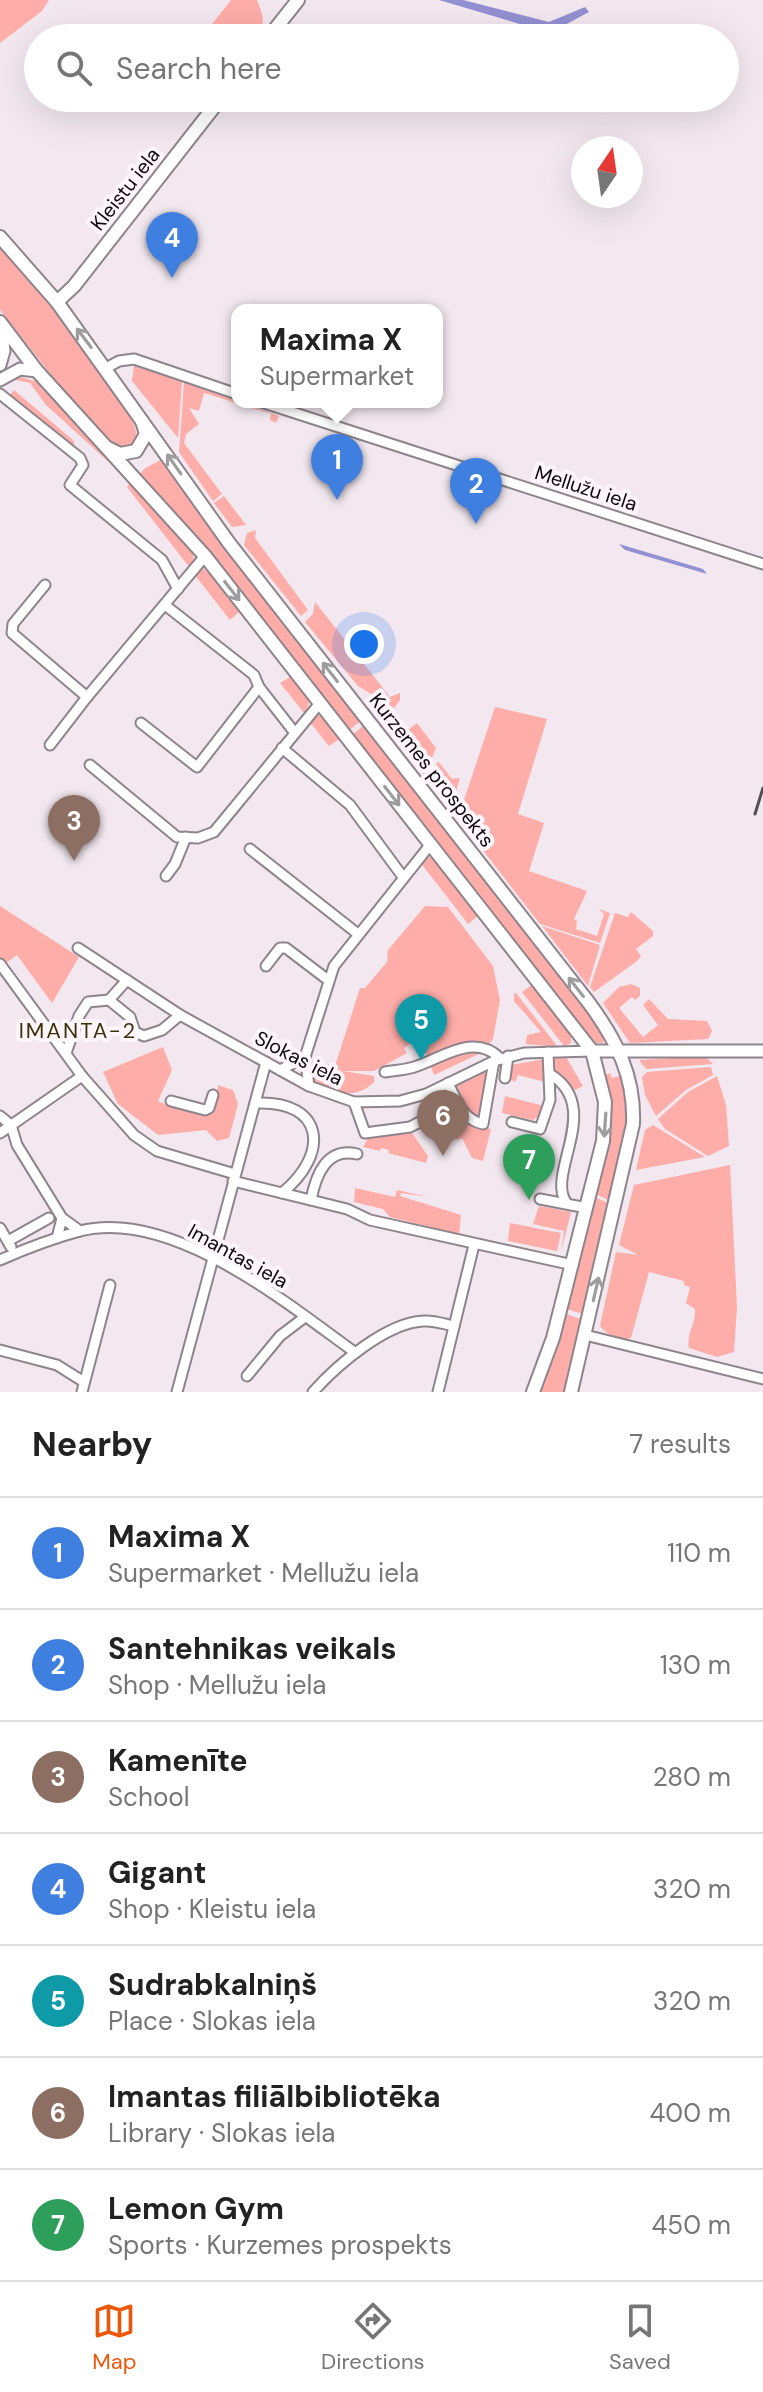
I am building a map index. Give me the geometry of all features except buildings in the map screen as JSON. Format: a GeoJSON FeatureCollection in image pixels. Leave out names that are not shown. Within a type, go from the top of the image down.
{"type":"FeatureCollection","features":[{"type":"Feature","properties":{"kind":"main road"},"geometry":{"type":"LineString","coordinates":[[279,24],[298,0]]}},
{"type":"Feature","properties":{"kind":"main road","name":"Kleistu iela"},"geometry":{"type":"LineString","coordinates":[[57,302],[74,286],[210,112]]}},
{"type":"Feature","properties":{"kind":"main road","name":"Kurzemes prospekts"},"geometry":{"type":"LineString","coordinates":[[0,237],[57,302],[229,543],[589,1003],[620,1051],[634,1097],[633,1124],[571,1392]]}},
{"type":"Feature","properties":{"kind":"main road"},"geometry":{"type":"LineString","coordinates":[[1,323],[37,371],[205,556],[592,1051],[604,1089],[606,1117],[573,1265],[553,1338],[533,1392]]}},
{"type":"Feature","properties":{"kind":"main road"},"geometry":{"type":"LineString","coordinates":[[108,448],[120,454],[136,451],[146,434],[142,420]]}},
{"type":"Feature","properties":{"kind":"street"},"geometry":{"type":"LineString","coordinates":[[0,365],[4,351],[1,323]]}},
{"type":"Feature","properties":{"kind":"street"},"geometry":{"type":"LineString","coordinates":[[106,368],[134,359],[231,392]]}},
{"type":"Feature","properties":{"kind":"street"},"geometry":{"type":"LineString","coordinates":[[0,380],[20,369],[37,371]]}},
{"type":"Feature","properties":{"kind":"street"},"geometry":{"type":"LineString","coordinates":[[0,394],[80,458],[83,465],[70,485],[162,560],[178,589]]}},
{"type":"Feature","properties":{"kind":"street","name":"Mellužu iela"},"geometry":{"type":"LineString","coordinates":[[280,408],[763,564]]}},
{"type":"Feature","properties":{"kind":"street"},"geometry":{"type":"LineString","coordinates":[[50,745],[205,556]]}},
{"type":"Feature","properties":{"kind":"street"},"geometry":{"type":"LineString","coordinates":[[45,585],[13,624],[12,633],[87,697]]}},
{"type":"Feature","properties":{"kind":"street"},"geometry":{"type":"LineString","coordinates":[[165,605],[254,675],[259,687],[295,733]]}},
{"type":"Feature","properties":{"kind":"street"},"geometry":{"type":"LineString","coordinates":[[141,723],[197,767],[259,687]]}},
{"type":"Feature","properties":{"kind":"street"},"geometry":{"type":"LineString","coordinates":[[90,765],[177,837],[203,837],[214,832],[320,703]]}},
{"type":"Feature","properties":{"kind":"street"},"geometry":{"type":"LineString","coordinates":[[282,748],[350,805],[403,877]]}},
{"type":"Feature","properties":{"kind":"street"},"geometry":{"type":"LineString","coordinates":[[166,876],[186,837]]}},
{"type":"Feature","properties":{"kind":"street"},"geometry":{"type":"LineString","coordinates":[[309,1086],[305,1057],[334,966],[430,845]]}},
{"type":"Feature","properties":{"kind":"street"},"geometry":{"type":"LineString","coordinates":[[250,849],[358,934]]}},
{"type":"Feature","properties":{"kind":"street","name":"Slokas iela"},"geometry":{"type":"LineString","coordinates":[[78,948],[180,1015],[309,1086],[354,1102],[400,1101],[500,1059],[548,1052],[763,1051]]}},
{"type":"Feature","properties":{"kind":"street"},"geometry":{"type":"LineString","coordinates":[[266,966],[280,948],[286,948],[328,980]]}},
{"type":"Feature","properties":{"kind":"street"},"geometry":{"type":"LineString","coordinates":[[0,964],[82,1076],[147,1147],[282,1193],[347,1209],[370,1220],[573,1265]]}},
{"type":"Feature","properties":{"kind":"street"},"geometry":{"type":"LineString","coordinates":[[66,1053],[79,1016],[88,1002],[109,1000],[127,980]]}},
{"type":"Feature","properties":{"kind":"street"},"geometry":{"type":"LineString","coordinates":[[109,1000],[130,1017],[135,1032],[144,1036],[162,1030],[180,1015]]}},
{"type":"Feature","properties":{"kind":"street"},"geometry":{"type":"LineString","coordinates":[[385,1072],[416,1067],[463,1048],[484,1049],[500,1059],[505,1078]]}},
{"type":"Feature","properties":{"kind":"street"},"geometry":{"type":"LineString","coordinates":[[512,1122],[540,1129],[550,1100],[548,1052]]}},
{"type":"Feature","properties":{"kind":"street"},"geometry":{"type":"LineString","coordinates":[[280,1070],[305,1057]]}},
{"type":"Feature","properties":{"kind":"street"},"geometry":{"type":"LineString","coordinates":[[448,1083],[471,1121],[483,1124],[500,1059]]}},
{"type":"Feature","properties":{"kind":"street"},"geometry":{"type":"LineString","coordinates":[[177,1392],[266,1062]]}},
{"type":"Feature","properties":{"kind":"street"},"geometry":{"type":"LineString","coordinates":[[550,1074],[568,1092],[574,1128],[561,1190],[566,1202]]}},
{"type":"Feature","properties":{"kind":"street"},"geometry":{"type":"LineString","coordinates":[[0,1133],[82,1076]]}},
{"type":"Feature","properties":{"kind":"street"},"geometry":{"type":"LineString","coordinates":[[171,1101],[205,1110],[209,1108],[213,1095]]}},
{"type":"Feature","properties":{"kind":"street"},"geometry":{"type":"LineString","coordinates":[[256,1103],[276,1102],[296,1107],[307,1116],[312,1128],[315,1143],[307,1164],[295,1182],[282,1193]]}},
{"type":"Feature","properties":{"kind":"street"},"geometry":{"type":"LineString","coordinates":[[354,1102],[365,1133],[410,1127],[458,1102]]}},
{"type":"Feature","properties":{"kind":"street"},"geometry":{"type":"LineString","coordinates":[[0,1116],[11,1125],[17,1145],[62,1218],[80,1231]]}},
{"type":"Feature","properties":{"kind":"street"},"geometry":{"type":"LineString","coordinates":[[311,1200],[323,1165],[338,1153],[357,1154]]}},
{"type":"Feature","properties":{"kind":"street"},"geometry":{"type":"LineString","coordinates":[[540,1199],[587,1208]]}},
{"type":"Feature","properties":{"kind":"street"},"geometry":{"type":"LineString","coordinates":[[8,1241],[49,1218]]}},
{"type":"Feature","properties":{"kind":"street"},"geometry":{"type":"LineString","coordinates":[[57,1238],[62,1218]]}},
{"type":"Feature","properties":{"kind":"street"},"geometry":{"type":"LineString","coordinates":[[0,1228],[14,1253]]}},
{"type":"Feature","properties":{"kind":"street","name":"Imantas iela"},"geometry":{"type":"LineString","coordinates":[[0,1260],[80,1231],[125,1231],[154,1235],[183,1243],[213,1259],[353,1351]]}},
{"type":"Feature","properties":{"kind":"street"},"geometry":{"type":"LineString","coordinates":[[438,1392],[474,1245]]}},
{"type":"Feature","properties":{"kind":"street"},"geometry":{"type":"LineString","coordinates":[[0,1350],[57,1365],[83,1387],[110,1285]]}},
{"type":"Feature","properties":{"kind":"street"},"geometry":{"type":"LineString","coordinates":[[247,1376],[280,1336],[305,1317]]}},
{"type":"Feature","properties":{"kind":"street"},"geometry":{"type":"LineString","coordinates":[[313,1392],[353,1351],[419,1321],[454,1326]]}},
{"type":"Feature","properties":{"kind":"street"},"geometry":{"type":"LineString","coordinates":[[585,1335],[763,1379]]}},
{"type":"Feature","properties":{"kind":"shaded area"},"geometry":{"type":"Polygon","coordinates":[[[0,0],[49,0],[42,11],[0,43],[0,0]]]}},
{"type":"Feature","properties":{"kind":"shaded area"},"geometry":{"type":"Polygon","coordinates":[[[231,0],[257,0],[263,20],[262,24],[212,24],[231,0]]]}},
{"type":"Feature","properties":{"kind":"shaded area"},"geometry":{"type":"Polygon","coordinates":[[[439,0],[463,0],[549,22],[585,7],[589,12],[567,24],[520,24],[439,0]]]}},
{"type":"Feature","properties":{"kind":"shaded area"},"geometry":{"type":"Polygon","coordinates":[[[0,247],[78,340],[119,396],[132,419],[137,436],[130,447],[115,446],[70,399],[0,310],[0,247]]]}},
{"type":"Feature","properties":{"kind":"shaded area"},"geometry":{"type":"Polygon","coordinates":[[[134,365],[182,381],[178,438],[132,381],[134,365]]]}},
{"type":"Feature","properties":{"kind":"shaded area"},"geometry":{"type":"Polygon","coordinates":[[[17,376],[38,382],[123,475],[46,405],[30,383],[11,379],[17,376]]]}},
{"type":"Feature","properties":{"kind":"shaded area"},"geometry":{"type":"Polygon","coordinates":[[[184,382],[231,399],[231,401],[204,393],[199,411],[189,408],[199,424],[186,434],[184,443],[222,494],[213,501],[179,452],[184,382]]]}},
{"type":"Feature","properties":{"kind":"shaded area"},"geometry":{"type":"Polygon","coordinates":[[[14,390],[74,441],[74,445],[71,448],[8,397],[14,390]]]}},
{"type":"Feature","properties":{"kind":"shaded area"},"geometry":{"type":"Polygon","coordinates":[[[252,408],[279,416],[276,423],[270,420],[271,414],[252,408]]]}},
{"type":"Feature","properties":{"kind":"shaded area"},"geometry":{"type":"Polygon","coordinates":[[[164,458],[362,720],[348,731],[138,477],[144,469],[164,458]]]}},
{"type":"Feature","properties":{"kind":"shaded area"},"geometry":{"type":"Polygon","coordinates":[[[130,482],[192,550],[194,561],[190,568],[127,487],[130,482]]]}},
{"type":"Feature","properties":{"kind":"shaded area"},"geometry":{"type":"Polygon","coordinates":[[[224,496],[246,525],[232,527],[214,503],[224,496]]]}},
{"type":"Feature","properties":{"kind":"shaded area"},"geometry":{"type":"Polygon","coordinates":[[[256,530],[255,538],[308,610],[301,616],[244,545],[247,533],[256,530]]]}},
{"type":"Feature","properties":{"kind":"shaded area"},"geometry":{"type":"Polygon","coordinates":[[[619,544],[703,569],[707,574],[625,550],[619,544]]]}},
{"type":"Feature","properties":{"kind":"shaded area"},"geometry":{"type":"Polygon","coordinates":[[[203,568],[223,587],[239,612],[230,620],[194,574],[203,568]]]}},
{"type":"Feature","properties":{"kind":"shaded area"},"geometry":{"type":"Polygon","coordinates":[[[315,602],[390,697],[400,693],[400,700],[394,708],[358,686],[305,622],[313,614],[315,602]]]}},
{"type":"Feature","properties":{"kind":"shaded area"},"geometry":{"type":"Polygon","coordinates":[[[290,677],[310,700],[305,714],[280,683],[290,677]]]}},
{"type":"Feature","properties":{"kind":"shaded area"},"geometry":{"type":"Polygon","coordinates":[[[495,707],[547,719],[518,814],[544,823],[529,871],[587,891],[574,919],[577,921],[576,929],[597,936],[604,914],[599,909],[610,913],[600,943],[540,924],[458,818],[495,707]]]}},
{"type":"Feature","properties":{"kind":"shaded area"},"geometry":{"type":"Polygon","coordinates":[[[315,716],[323,716],[341,738],[329,746],[309,721],[315,716]]]}},
{"type":"Feature","properties":{"kind":"shaded area"},"geometry":{"type":"Polygon","coordinates":[[[417,723],[436,748],[425,776],[396,739],[417,723]]]}},
{"type":"Feature","properties":{"kind":"shaded area"},"geometry":{"type":"Polygon","coordinates":[[[365,724],[592,1016],[605,1038],[603,1043],[592,1043],[351,736],[365,724]]]}},
{"type":"Feature","properties":{"kind":"shaded area"},"geometry":{"type":"Polygon","coordinates":[[[438,761],[452,779],[460,778],[451,807],[432,782],[438,761]]]}},
{"type":"Feature","properties":{"kind":"shaded area"},"geometry":{"type":"Polygon","coordinates":[[[428,857],[434,858],[479,915],[468,924],[420,862],[428,857]]]}},
{"type":"Feature","properties":{"kind":"shaded area"},"geometry":{"type":"Polygon","coordinates":[[[0,906],[79,957],[52,1003],[17,955],[6,963],[0,959],[0,906]]]}},
{"type":"Feature","properties":{"kind":"shaded area"},"geometry":{"type":"Polygon","coordinates":[[[425,906],[448,907],[493,966],[500,1000],[493,1039],[483,1052],[434,1075],[422,1042],[412,1042],[404,1048],[407,1053],[374,1071],[343,1071],[374,1076],[374,1082],[360,1091],[336,1092],[313,1082],[309,1070],[313,1060],[335,1066],[360,988],[365,988],[387,962],[388,950],[425,906]]]}},
{"type":"Feature","properties":{"kind":"shaded area"},"geometry":{"type":"Polygon","coordinates":[[[631,912],[653,931],[653,936],[636,949],[641,956],[637,961],[594,992],[590,987],[615,913],[628,917],[631,912]]]}},
{"type":"Feature","properties":{"kind":"shaded area"},"geometry":{"type":"Polygon","coordinates":[[[542,926],[600,945],[588,986],[542,926]]]}},
{"type":"Feature","properties":{"kind":"shaded area"},"geometry":{"type":"Polygon","coordinates":[[[533,984],[571,1032],[571,1043],[564,1046],[522,992],[533,984]]]}},
{"type":"Feature","properties":{"kind":"shaded area"},"geometry":{"type":"Polygon","coordinates":[[[631,984],[640,988],[640,996],[635,1000],[632,997],[619,1008],[643,1037],[658,1025],[643,1005],[649,999],[668,1019],[707,1021],[712,1031],[708,1039],[630,1043],[603,1003],[619,987],[631,984]]]}},
{"type":"Feature","properties":{"kind":"shaded area"},"geometry":{"type":"Polygon","coordinates":[[[514,993],[558,1047],[526,1044],[527,1035],[541,1032],[514,1001],[514,993]]]}},
{"type":"Feature","properties":{"kind":"shaded area"},"geometry":{"type":"Polygon","coordinates":[[[163,1047],[172,1070],[158,1101],[175,1108],[207,1112],[216,1105],[218,1085],[233,1090],[238,1104],[229,1138],[217,1141],[206,1130],[158,1135],[118,1104],[103,1072],[163,1047]]]}},
{"type":"Feature","properties":{"kind":"shaded area"},"geometry":{"type":"Polygon","coordinates":[[[705,1056],[713,1064],[646,1069],[639,1060],[705,1056]]]}},
{"type":"Feature","properties":{"kind":"shaded area"},"geometry":{"type":"Polygon","coordinates":[[[566,1057],[583,1086],[575,1090],[554,1071],[552,1059],[566,1057]]]}},
{"type":"Feature","properties":{"kind":"shaded area"},"geometry":{"type":"Polygon","coordinates":[[[545,1059],[546,1089],[545,1082],[518,1075],[515,1082],[509,1078],[510,1065],[545,1059]]]}},
{"type":"Feature","properties":{"kind":"shaded area"},"geometry":{"type":"Polygon","coordinates":[[[489,1067],[480,1119],[470,1117],[453,1085],[489,1067]]]}},
{"type":"Feature","properties":{"kind":"shaded area"},"geometry":{"type":"Polygon","coordinates":[[[711,1067],[713,1075],[686,1090],[656,1116],[645,1095],[642,1077],[647,1072],[711,1067]]]}},
{"type":"Feature","properties":{"kind":"shaded area"},"geometry":{"type":"Polygon","coordinates":[[[610,1073],[612,1078],[623,1075],[628,1109],[627,1133],[612,1202],[596,1194],[610,1120],[605,1075],[610,1073]]]}},
{"type":"Feature","properties":{"kind":"shaded area"},"geometry":{"type":"Polygon","coordinates":[[[717,1076],[726,1105],[729,1146],[708,1156],[665,1129],[658,1119],[688,1092],[717,1076]]]}},
{"type":"Feature","properties":{"kind":"shaded area"},"geometry":{"type":"Polygon","coordinates":[[[505,1096],[544,1106],[545,1112],[533,1120],[502,1113],[505,1096]]]}},
{"type":"Feature","properties":{"kind":"shaded area"},"geometry":{"type":"Polygon","coordinates":[[[456,1106],[470,1124],[491,1129],[483,1161],[472,1158],[462,1138],[457,1140],[443,1115],[456,1106]]]}},
{"type":"Feature","properties":{"kind":"shaded area"},"geometry":{"type":"Polygon","coordinates":[[[653,1125],[705,1157],[636,1170],[645,1130],[653,1125]]]}},
{"type":"Feature","properties":{"kind":"shaded area"},"geometry":{"type":"Polygon","coordinates":[[[410,1130],[428,1156],[426,1163],[388,1153],[389,1150],[363,1147],[369,1137],[410,1130]]]}},
{"type":"Feature","properties":{"kind":"shaded area"},"geometry":{"type":"Polygon","coordinates":[[[730,1165],[737,1307],[734,1352],[717,1357],[689,1348],[695,1309],[686,1303],[690,1287],[684,1285],[684,1281],[649,1272],[631,1338],[619,1338],[606,1332],[600,1326],[616,1252],[638,1255],[619,1245],[634,1185],[730,1165]]]}},
{"type":"Feature","properties":{"kind":"shaded area"},"geometry":{"type":"Polygon","coordinates":[[[355,1188],[395,1197],[397,1190],[428,1197],[401,1193],[400,1196],[461,1215],[459,1234],[390,1217],[383,1209],[354,1202],[355,1188]]]}},
{"type":"Feature","properties":{"kind":"shaded area"},"geometry":{"type":"Polygon","coordinates":[[[595,1197],[612,1205],[585,1315],[567,1309],[595,1197]]]}},
{"type":"Feature","properties":{"kind":"shaded area"},"geometry":{"type":"Polygon","coordinates":[[[539,1206],[571,1212],[561,1252],[564,1231],[533,1224],[539,1206]]]}},
{"type":"Feature","properties":{"kind":"shaded area"},"geometry":{"type":"Polygon","coordinates":[[[510,1223],[561,1233],[557,1251],[508,1241],[510,1223]]]}},
{"type":"Feature","properties":{"kind":"shaded area"},"geometry":{"type":"Polygon","coordinates":[[[566,1314],[584,1320],[566,1392],[538,1392],[566,1314]]]}},
{"type":"Feature","properties":{"kind":"railway"},"geometry":{"type":"LineString","coordinates":[[755,814],[763,788]]}},
{"type":"Feature","properties":{"kind":"place","name":"Gigant"},"geometry":{"type":"Point","coordinates":[172,278]}},
{"type":"Feature","properties":{"kind":"place","name":"Maxima X"},"geometry":{"type":"Point","coordinates":[337,500]}},
{"type":"Feature","properties":{"kind":"place","name":"Santehnikas veikals"},"geometry":{"type":"Point","coordinates":[476,524]}},
{"type":"Feature","properties":{"kind":"place","name":"Kamenīte"},"geometry":{"type":"Point","coordinates":[74,861]}},
{"type":"Feature","properties":{"kind":"place","name":"Sudrabkalniņš"},"geometry":{"type":"Point","coordinates":[421,1060]}},
{"type":"Feature","properties":{"kind":"place","name":"Imantas filiālbibliotēka"},"geometry":{"type":"Point","coordinates":[443,1156]}},
{"type":"Feature","properties":{"kind":"place","name":"Lemon Gym"},"geometry":{"type":"Point","coordinates":[529,1200]}},
{"type":"Feature","properties":{"kind":"district","name":"IMANTA-2"},"geometry":{"type":"Point","coordinates":[78,1030]}}]}
